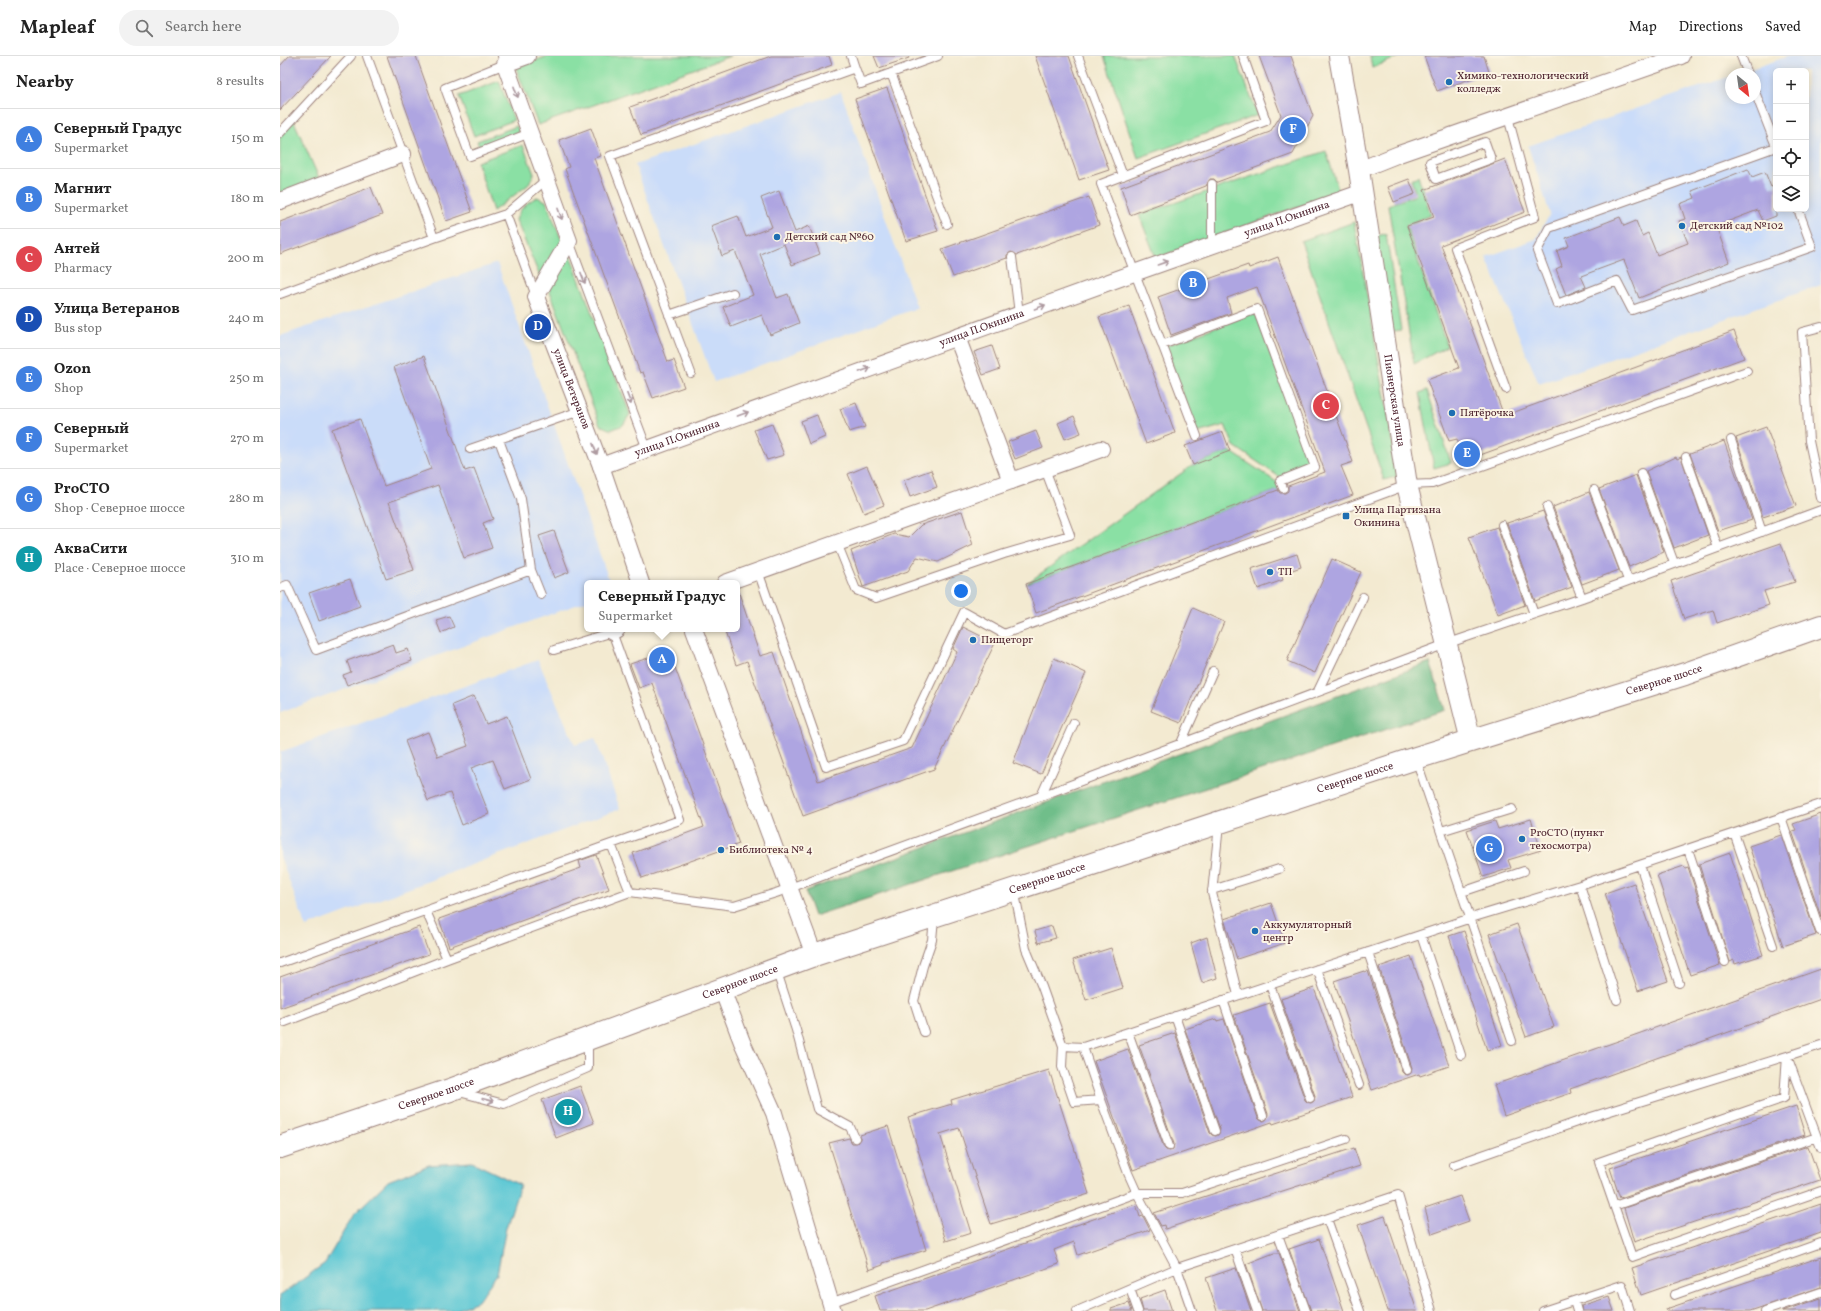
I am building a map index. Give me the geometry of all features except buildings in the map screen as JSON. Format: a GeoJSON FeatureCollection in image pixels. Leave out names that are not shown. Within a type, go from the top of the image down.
{"type":"FeatureCollection","features":[{"type":"Feature","properties":{"kind":"main road","name":"Северное шоссе"},"geometry":{"type":"LineString","coordinates":[[280,1147],[450,1090],[814,955],[1416,758],[1684,674],[1821,626]]}},
{"type":"Feature","properties":{"kind":"street"},"geometry":{"type":"LineString","coordinates":[[527,56],[504,60],[569,241],[536,297]]}},
{"type":"Feature","properties":{"kind":"street","name":"Пионерская улица"},"geometry":{"type":"LineString","coordinates":[[1339,56],[1360,170],[1407,485],[1471,741]]}},
{"type":"Feature","properties":{"kind":"street"},"geometry":{"type":"LineString","coordinates":[[1360,170],[1399,154],[1681,56]]}},
{"type":"Feature","properties":{"kind":"street"},"geometry":{"type":"LineString","coordinates":[[280,201],[403,154]]}},
{"type":"Feature","properties":{"kind":"street","name":"улица П.Окинина"},"geometry":{"type":"LineString","coordinates":[[601,466],[1019,314],[1363,192]]}},
{"type":"Feature","properties":{"kind":"street","name":"улица Ветеранов"},"geometry":{"type":"LineString","coordinates":[[536,297],[601,466],[640,580]]}},
{"type":"Feature","properties":{"kind":"street"},"geometry":{"type":"LineString","coordinates":[[957,337],[1011,481]]}},
{"type":"Feature","properties":{"kind":"street"},"geometry":{"type":"LineString","coordinates":[[733,580],[1101,449]]}},
{"type":"Feature","properties":{"kind":"street"},"geometry":{"type":"LineString","coordinates":[[695,632],[814,955]]}},
{"type":"Feature","properties":{"kind":"street"},"geometry":{"type":"LineString","coordinates":[[722,989],[742,1042],[774,1113],[831,1307]]}},
{"type":"Feature","properties":{"kind":"lane"},"geometry":{"type":"LineString","coordinates":[[280,133],[352,56]]}},
{"type":"Feature","properties":{"kind":"lane"},"geometry":{"type":"LineString","coordinates":[[367,56],[434,238]]}},
{"type":"Feature","properties":{"kind":"lane"},"geometry":{"type":"LineString","coordinates":[[851,56],[861,84],[938,56]]}},
{"type":"Feature","properties":{"kind":"lane"},"geometry":{"type":"LineString","coordinates":[[1078,56],[1123,176]]}},
{"type":"Feature","properties":{"kind":"lane"},"geometry":{"type":"LineString","coordinates":[[1197,436],[1101,184],[1266,121],[1243,56]]}},
{"type":"Feature","properties":{"kind":"lane"},"geometry":{"type":"LineString","coordinates":[[1741,56],[1746,68]]}},
{"type":"Feature","properties":{"kind":"lane"},"geometry":{"type":"LineString","coordinates":[[504,60],[445,88],[470,156],[530,133]]}},
{"type":"Feature","properties":{"kind":"lane"},"geometry":{"type":"LineString","coordinates":[[691,373],[610,156],[855,68]]}},
{"type":"Feature","properties":{"kind":"lane"},"geometry":{"type":"LineString","coordinates":[[891,73],[947,224]]}},
{"type":"Feature","properties":{"kind":"lane"},"geometry":{"type":"LineString","coordinates":[[1760,104],[1774,140]]}},
{"type":"Feature","properties":{"kind":"lane"},"geometry":{"type":"LineString","coordinates":[[1506,389],[1455,248],[1535,217],[1508,117]]}},
{"type":"Feature","properties":{"kind":"lane"},"geometry":{"type":"LineString","coordinates":[[1485,142],[1491,159],[1436,179],[1430,162],[1485,142]]}},
{"type":"Feature","properties":{"kind":"lane"},"geometry":{"type":"LineString","coordinates":[[1773,147],[1549,228],[1537,251],[1557,304],[1618,281],[1632,310],[1812,247],[1799,212]]}},
{"type":"Feature","properties":{"kind":"lane"},"geometry":{"type":"LineString","coordinates":[[280,294],[434,238],[506,214],[547,179]]}},
{"type":"Feature","properties":{"kind":"lane"},"geometry":{"type":"LineString","coordinates":[[1212,184],[1212,245]]}},
{"type":"Feature","properties":{"kind":"lane"},"geometry":{"type":"LineString","coordinates":[[506,214],[536,297]]}},
{"type":"Feature","properties":{"kind":"lane"},"geometry":{"type":"LineString","coordinates":[[569,241],[647,449]]}},
{"type":"Feature","properties":{"kind":"lane"},"geometry":{"type":"LineString","coordinates":[[1012,256],[1019,314]]}},
{"type":"Feature","properties":{"kind":"lane"},"geometry":{"type":"LineString","coordinates":[[669,315],[733,293]]}},
{"type":"Feature","properties":{"kind":"lane"},"geometry":{"type":"LineString","coordinates":[[1162,345],[1257,309],[1315,467],[1280,481],[1283,488]]}},
{"type":"Feature","properties":{"kind":"lane"},"geometry":{"type":"LineString","coordinates":[[1821,327],[1802,332],[1809,441],[1821,498]]}},
{"type":"Feature","properties":{"kind":"lane"},"geometry":{"type":"LineString","coordinates":[[758,571],[826,767],[903,741],[964,612],[1004,634],[1407,485],[1432,484],[1747,371]]}},
{"type":"Feature","properties":{"kind":"lane"},"geometry":{"type":"LineString","coordinates":[[470,450],[580,411]]}},
{"type":"Feature","properties":{"kind":"lane"},"geometry":{"type":"LineString","coordinates":[[499,440],[521,499],[532,570],[541,595]]}},
{"type":"Feature","properties":{"kind":"lane"},"geometry":{"type":"LineString","coordinates":[[1731,440],[1762,532]]}},
{"type":"Feature","properties":{"kind":"lane"},"geometry":{"type":"LineString","coordinates":[[1686,457],[1718,548]]}},
{"type":"Feature","properties":{"kind":"lane"},"geometry":{"type":"LineString","coordinates":[[837,543],[856,590],[876,598],[1004,554],[1070,535],[1045,469]]}},
{"type":"Feature","properties":{"kind":"lane"},"geometry":{"type":"LineString","coordinates":[[1641,473],[1674,563]]}},
{"type":"Feature","properties":{"kind":"lane"},"geometry":{"type":"LineString","coordinates":[[1594,490],[1628,580]]}},
{"type":"Feature","properties":{"kind":"lane"},"geometry":{"type":"LineString","coordinates":[[1547,507],[1582,598]]}},
{"type":"Feature","properties":{"kind":"lane"},"geometry":{"type":"LineString","coordinates":[[285,1022],[447,959],[630,892],[734,906],[790,888],[1041,796],[1446,644],[1582,598],[1821,510]]}},
{"type":"Feature","properties":{"kind":"lane"},"geometry":{"type":"LineString","coordinates":[[1294,517],[1298,526]]}},
{"type":"Feature","properties":{"kind":"lane"},"geometry":{"type":"LineString","coordinates":[[1502,525],[1534,614]]}},
{"type":"Feature","properties":{"kind":"lane"},"geometry":{"type":"LineString","coordinates":[[280,588],[286,585],[316,650],[532,570]]}},
{"type":"Feature","properties":{"kind":"lane"},"geometry":{"type":"LineString","coordinates":[[1318,692],[1363,597]]}},
{"type":"Feature","properties":{"kind":"lane"},"geometry":{"type":"LineString","coordinates":[[554,650],[608,632]]}},
{"type":"Feature","properties":{"kind":"lane"},"geometry":{"type":"LineString","coordinates":[[280,963],[680,820],[615,632]]}},
{"type":"Feature","properties":{"kind":"lane"},"geometry":{"type":"LineString","coordinates":[[1181,743],[1214,671]]}},
{"type":"Feature","properties":{"kind":"lane"},"geometry":{"type":"LineString","coordinates":[[1041,796],[1074,723]]}},
{"type":"Feature","properties":{"kind":"lane"},"geometry":{"type":"LineString","coordinates":[[1416,758],[1512,1041]]}},
{"type":"Feature","properties":{"kind":"lane"},"geometry":{"type":"LineString","coordinates":[[1063,1046],[1083,1047],[1471,918],[1580,885],[1821,804]]}},
{"type":"Feature","properties":{"kind":"lane"},"geometry":{"type":"LineString","coordinates":[[1441,831],[1512,809]]}},
{"type":"Feature","properties":{"kind":"lane"},"geometry":{"type":"LineString","coordinates":[[1782,817],[1820,930]]}},
{"type":"Feature","properties":{"kind":"lane"},"geometry":{"type":"LineString","coordinates":[[1220,822],[1212,890],[1238,996]]}},
{"type":"Feature","properties":{"kind":"lane"},"geometry":{"type":"LineString","coordinates":[[1734,833],[1773,946]]}},
{"type":"Feature","properties":{"kind":"lane"},"geometry":{"type":"LineString","coordinates":[[612,844],[630,892]]}},
{"type":"Feature","properties":{"kind":"lane"},"geometry":{"type":"LineString","coordinates":[[1688,849],[1725,962]]}},
{"type":"Feature","properties":{"kind":"lane"},"geometry":{"type":"LineString","coordinates":[[1640,865],[1679,983]]}},
{"type":"Feature","properties":{"kind":"lane"},"geometry":{"type":"LineString","coordinates":[[1212,890],[1279,869]]}},
{"type":"Feature","properties":{"kind":"lane"},"geometry":{"type":"LineString","coordinates":[[1462,892],[1524,871]]}},
{"type":"Feature","properties":{"kind":"lane"},"geometry":{"type":"LineString","coordinates":[[1580,885],[1618,1000]]}},
{"type":"Feature","properties":{"kind":"lane"},"geometry":{"type":"LineString","coordinates":[[1014,889],[1026,949],[1042,987],[1063,1046],[1062,1067],[1074,1102],[1101,1100]]}},
{"type":"Feature","properties":{"kind":"lane"},"geometry":{"type":"LineString","coordinates":[[426,911],[447,959]]}},
{"type":"Feature","properties":{"kind":"lane"},"geometry":{"type":"LineString","coordinates":[[924,1032],[914,1001],[922,966],[932,940],[934,915]]}},
{"type":"Feature","properties":{"kind":"lane"},"geometry":{"type":"LineString","coordinates":[[1421,935],[1461,1055]]}},
{"type":"Feature","properties":{"kind":"lane"},"geometry":{"type":"LineString","coordinates":[[1368,952],[1407,1070]]}},
{"type":"Feature","properties":{"kind":"lane"},"geometry":{"type":"LineString","coordinates":[[776,969],[796,1030],[817,1109],[850,1127],[855,1138]]}},
{"type":"Feature","properties":{"kind":"lane"},"geometry":{"type":"LineString","coordinates":[[1317,969],[1359,1085]]}},
{"type":"Feature","properties":{"kind":"lane"},"geometry":{"type":"LineString","coordinates":[[1270,985],[1310,1098]]}},
{"type":"Feature","properties":{"kind":"lane"},"geometry":{"type":"LineString","coordinates":[[1223,1000],[1263,1116]]}},
{"type":"Feature","properties":{"kind":"lane"},"geometry":{"type":"LineString","coordinates":[[1175,1016],[1215,1131]]}},
{"type":"Feature","properties":{"kind":"lane"},"geometry":{"type":"LineString","coordinates":[[1128,1032],[1168,1146]]}},
{"type":"Feature","properties":{"kind":"lane"},"geometry":{"type":"LineString","coordinates":[[450,1090],[504,1104],[588,1068],[588,1038]]}},
{"type":"Feature","properties":{"kind":"lane"},"geometry":{"type":"LineString","coordinates":[[1454,1165],[1591,1117],[1821,1045]]}},
{"type":"Feature","properties":{"kind":"lane"},"geometry":{"type":"LineString","coordinates":[[1083,1047],[1128,1173],[1177,1268],[1192,1311]]}},
{"type":"Feature","properties":{"kind":"lane"},"geometry":{"type":"LineString","coordinates":[[1787,1056],[1821,1148]]}},
{"type":"Feature","properties":{"kind":"lane"},"geometry":{"type":"LineString","coordinates":[[1787,1056],[1784,1098],[1599,1162],[1632,1257],[1821,1191]]}},
{"type":"Feature","properties":{"kind":"lane"},"geometry":{"type":"LineString","coordinates":[[1614,1206],[1817,1137]]}},
{"type":"Feature","properties":{"kind":"lane"},"geometry":{"type":"LineString","coordinates":[[831,1307],[1137,1192],[1182,1193],[1346,1139]]}},
{"type":"Feature","properties":{"kind":"lane"},"geometry":{"type":"LineString","coordinates":[[1081,1310],[1177,1268],[1398,1195],[1432,1311]]}},
{"type":"Feature","properties":{"kind":"lane"},"geometry":{"type":"LineString","coordinates":[[1327,1219],[1360,1311]]}},
{"type":"Feature","properties":{"kind":"lane"},"geometry":{"type":"LineString","coordinates":[[1278,1235],[1306,1311]]}},
{"type":"Feature","properties":{"kind":"lane"},"geometry":{"type":"LineString","coordinates":[[1674,1295],[1821,1243]]}},
{"type":"Feature","properties":{"kind":"lane"},"geometry":{"type":"LineString","coordinates":[[1236,1249],[1257,1311]]}},
{"type":"Feature","properties":{"kind":"lane"},"geometry":{"type":"LineString","coordinates":[[1544,1311],[1622,1285],[1630,1311]]}},
{"type":"Feature","properties":{"kind":"lane"},"geometry":{"type":"LineString","coordinates":[[1130,1289],[1138,1311]]}},
{"type":"Feature","properties":{"kind":"lane"},"geometry":{"type":"LineString","coordinates":[[1765,1311],[1821,1292]]}},
{"type":"Feature","properties":{"kind":"lane"},"geometry":{"type":"LineString","coordinates":[[1574,1301],[1577,1311]]}},
{"type":"Feature","properties":{"kind":"shaded area","name":"Детский сад №102"},"geometry":{"type":"Polygon","coordinates":[[[1789,56],[1821,56],[1821,285],[1539,384],[1486,257],[1536,239],[1550,214],[1528,146],[1725,78],[1725,104],[1761,104],[1761,68],[1754,68],[1789,56]]]}},
{"type":"Feature","properties":{"kind":"shaded area","name":"Детский сад №60"},"geometry":{"type":"Polygon","coordinates":[[[841,92],[917,308],[714,382],[635,165],[841,92]]]}},
{"type":"Feature","properties":{"kind":"shaded area"},"geometry":{"type":"Polygon","coordinates":[[[497,263],[609,580],[584,580],[584,602],[280,713],[280,336],[497,263]]]}},
{"type":"Feature","properties":{"kind":"shaded area"},"geometry":{"type":"Polygon","coordinates":[[[538,660],[575,745],[595,738],[620,809],[306,927],[280,856],[280,752],[538,660]]]}},
{"type":"Feature","properties":{"kind":"green space"},"geometry":{"type":"Polygon","coordinates":[[[548,56],[730,56],[538,125],[516,68],[548,56]]]}},
{"type":"Feature","properties":{"kind":"green space"},"geometry":{"type":"Polygon","coordinates":[[[1104,56],[1235,56],[1258,115],[1138,158],[1104,56]]]}},
{"type":"Feature","properties":{"kind":"green space"},"geometry":{"type":"Polygon","coordinates":[[[1370,56],[1401,56],[1372,68],[1370,56]]]}},
{"type":"Feature","properties":{"kind":"green space"},"geometry":{"type":"Polygon","coordinates":[[[499,81],[514,120],[474,136],[459,96],[499,81]]]}},
{"type":"Feature","properties":{"kind":"green space"},"geometry":{"type":"Polygon","coordinates":[[[293,119],[322,185],[280,201],[280,133],[293,119]]]}},
{"type":"Feature","properties":{"kind":"green space"},"geometry":{"type":"Polygon","coordinates":[[[517,126],[519,132],[479,146],[477,141],[517,126]]]}},
{"type":"Feature","properties":{"kind":"green space"},"geometry":{"type":"Polygon","coordinates":[[[523,145],[534,174],[528,185],[493,211],[477,162],[523,145]]]}},
{"type":"Feature","properties":{"kind":"green space"},"geometry":{"type":"Polygon","coordinates":[[[1326,151],[1339,192],[1156,258],[1139,215],[1326,151]]]}},
{"type":"Feature","properties":{"kind":"green space"},"geometry":{"type":"Polygon","coordinates":[[[1418,176],[1431,215],[1406,225],[1447,346],[1414,364],[1388,205],[1416,195],[1411,179],[1418,176]]]}},
{"type":"Feature","properties":{"kind":"green space"},"geometry":{"type":"Polygon","coordinates":[[[537,197],[546,201],[562,241],[540,277],[516,220],[519,212],[524,206],[537,197]]]}},
{"type":"Feature","properties":{"kind":"green space"},"geometry":{"type":"Polygon","coordinates":[[[1354,222],[1399,476],[1384,480],[1301,241],[1354,222]]]}},
{"type":"Feature","properties":{"kind":"green space"},"geometry":{"type":"Polygon","coordinates":[[[1386,234],[1401,330],[1389,332],[1374,236],[1386,234]]]}},
{"type":"Feature","properties":{"kind":"green space"},"geometry":{"type":"Polygon","coordinates":[[[569,252],[630,414],[623,425],[611,430],[600,425],[548,286],[569,252]]]}},
{"type":"Feature","properties":{"kind":"green space"},"geometry":{"type":"Polygon","coordinates":[[[1255,312],[1312,466],[1281,478],[1234,446],[1225,425],[1197,433],[1165,346],[1255,312]]]}},
{"type":"Feature","properties":{"kind":"green space"},"geometry":{"type":"Polygon","coordinates":[[[1427,390],[1451,463],[1434,468],[1420,393],[1427,390]]]}},
{"type":"Feature","properties":{"kind":"green space"},"geometry":{"type":"Polygon","coordinates":[[[1230,451],[1278,483],[1281,489],[1026,584],[1193,465],[1230,451]]]}},
{"type":"Feature","properties":{"kind":"green space"},"geometry":{"type":"Polygon","coordinates":[[[1430,662],[1445,710],[814,916],[805,891],[1430,662]]]}},
{"type":"Feature","properties":{"kind":"water"},"geometry":{"type":"Polygon","coordinates":[[[472,1162],[520,1185],[506,1228],[497,1274],[478,1301],[454,1311],[280,1311],[280,1296],[325,1263],[354,1214],[388,1181],[429,1165],[472,1162]]]}},
{"type":"Feature","properties":{"kind":"place","name":"Химико-технологический колледж"},"geometry":{"type":"Point","coordinates":[1449,82]}},
{"type":"Feature","properties":{"kind":"place","name":"Северный"},"geometry":{"type":"Point","coordinates":[1293,130]}},
{"type":"Feature","properties":{"kind":"place","name":"Детский сад №102"},"geometry":{"type":"Point","coordinates":[1682,226]}},
{"type":"Feature","properties":{"kind":"place","name":"Детский сад №60"},"geometry":{"type":"Point","coordinates":[777,237]}},
{"type":"Feature","properties":{"kind":"place","name":"Магнит"},"geometry":{"type":"Point","coordinates":[1193,284]}},
{"type":"Feature","properties":{"kind":"place","name":"Улица Ветеранов"},"geometry":{"type":"Point","coordinates":[538,327]}},
{"type":"Feature","properties":{"kind":"place","name":"Антей"},"geometry":{"type":"Point","coordinates":[1326,406]}},
{"type":"Feature","properties":{"kind":"place","name":"Пятёрочка"},"geometry":{"type":"Point","coordinates":[1452,413]}},
{"type":"Feature","properties":{"kind":"place","name":"Ozon"},"geometry":{"type":"Point","coordinates":[1467,454]}},
{"type":"Feature","properties":{"kind":"place","name":"Улица Партизана Окинина"},"geometry":{"type":"Point","coordinates":[1346,516]}},
{"type":"Feature","properties":{"kind":"place","name":"ТП"},"geometry":{"type":"Point","coordinates":[1270,572]}},
{"type":"Feature","properties":{"kind":"place","name":"Пищеторг"},"geometry":{"type":"Point","coordinates":[973,640]}},
{"type":"Feature","properties":{"kind":"place","name":"Северный Градус"},"geometry":{"type":"Point","coordinates":[662,660]}},
{"type":"Feature","properties":{"kind":"place","name":"ProСТО (пункт техосмотра)"},"geometry":{"type":"Point","coordinates":[1522,839]}},
{"type":"Feature","properties":{"kind":"place","name":"ProСТО"},"geometry":{"type":"Point","coordinates":[1489,849]}},
{"type":"Feature","properties":{"kind":"place","name":"Библиотека № 4"},"geometry":{"type":"Point","coordinates":[721,850]}},
{"type":"Feature","properties":{"kind":"place","name":"Аккумуляторный центр"},"geometry":{"type":"Point","coordinates":[1255,931]}},
{"type":"Feature","properties":{"kind":"place","name":"АкваСити"},"geometry":{"type":"Point","coordinates":[568,1112]}}]}
